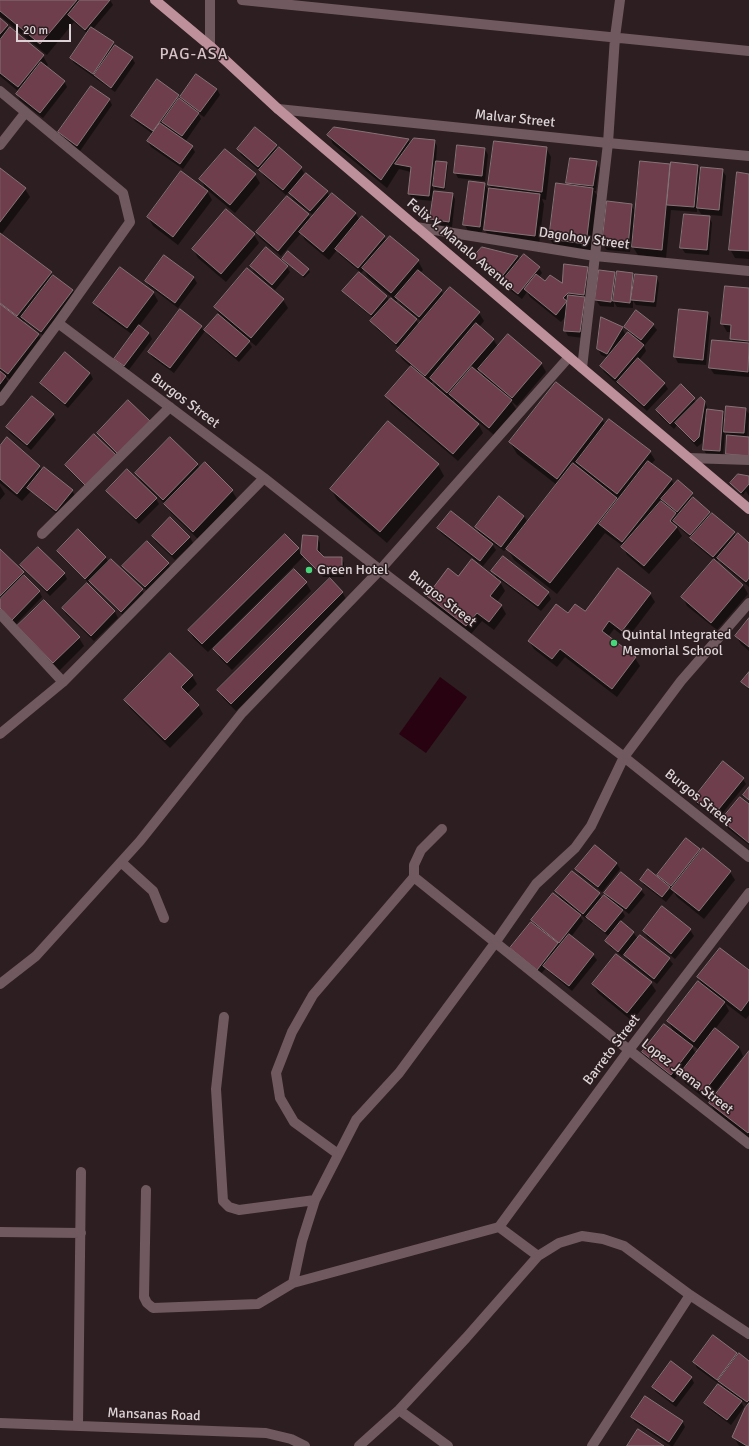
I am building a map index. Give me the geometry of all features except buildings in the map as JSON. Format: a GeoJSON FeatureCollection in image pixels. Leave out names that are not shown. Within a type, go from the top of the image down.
{"type":"FeatureCollection","features":[{"type":"Feature","properties":{"kind":"main road","name":"Felix Y. Manalo Avenue"},"geometry":{"type":"LineString","coordinates":[[155,0],[210,46],[278,109],[749,509]]}},
{"type":"Feature","properties":{"kind":"street"},"geometry":{"type":"LineString","coordinates":[[210,0],[210,46]]}},
{"type":"Feature","properties":{"kind":"street"},"geometry":{"type":"LineString","coordinates":[[242,0],[749,51]]}},
{"type":"Feature","properties":{"kind":"street"},"geometry":{"type":"LineString","coordinates":[[582,368],[608,143],[615,37],[620,0]]}},
{"type":"Feature","properties":{"kind":"street"},"geometry":{"type":"LineString","coordinates":[[0,91],[123,193],[130,222],[0,401]]}},
{"type":"Feature","properties":{"kind":"street","name":"Malvar Street"},"geometry":{"type":"LineString","coordinates":[[278,109],[749,156]]}},
{"type":"Feature","properties":{"kind":"street"},"geometry":{"type":"LineString","coordinates":[[0,144],[25,113]]}},
{"type":"Feature","properties":{"kind":"street","name":"Dagohoy Street"},"geometry":{"type":"LineString","coordinates":[[416,227],[595,256],[749,271]]}},
{"type":"Feature","properties":{"kind":"street","name":"Burgos Street"},"geometry":{"type":"LineString","coordinates":[[58,323],[264,478],[380,570],[624,757],[749,857]]}},
{"type":"Feature","properties":{"kind":"street"},"geometry":{"type":"LineString","coordinates":[[0,984],[36,956],[140,841],[242,712],[380,570],[570,357]]}},
{"type":"Feature","properties":{"kind":"street"},"geometry":{"type":"LineString","coordinates":[[42,534],[170,407]]}},
{"type":"Feature","properties":{"kind":"street"},"geometry":{"type":"LineString","coordinates":[[689,458],[749,460]]}},
{"type":"Feature","properties":{"kind":"street"},"geometry":{"type":"LineString","coordinates":[[0,734],[63,682],[264,478]]}},
{"type":"Feature","properties":{"kind":"street"},"geometry":{"type":"LineString","coordinates":[[293,1283],[302,1241],[315,1200],[356,1120],[399,1073],[495,943],[536,884],[575,848],[592,826],[624,757],[681,681],[749,603]]}},
{"type":"Feature","properties":{"kind":"street"},"geometry":{"type":"LineString","coordinates":[[0,614],[63,682]]}},
{"type":"Feature","properties":{"kind":"street"},"geometry":{"type":"LineString","coordinates":[[338,1154],[294,1122],[280,1098],[276,1073],[292,1032],[312,995],[414,877],[414,865],[421,850],[442,829]]}},
{"type":"Feature","properties":{"kind":"street"},"geometry":{"type":"LineString","coordinates":[[121,862],[153,891],[164,918]]}},
{"type":"Feature","properties":{"kind":"street","name":"Lopez Jaena Street"},"geometry":{"type":"LineString","coordinates":[[414,877],[629,1050],[749,1144]]}},
{"type":"Feature","properties":{"kind":"street","name":"Barreto Street"},"geometry":{"type":"LineString","coordinates":[[499,1227],[629,1050],[749,893]]}},
{"type":"Feature","properties":{"kind":"street"},"geometry":{"type":"LineString","coordinates":[[224,1017],[216,1089],[224,1201],[229,1206],[239,1210],[315,1200]]}},
{"type":"Feature","properties":{"kind":"street"},"geometry":{"type":"LineString","coordinates":[[78,1426],[81,1172]]}},
{"type":"Feature","properties":{"kind":"street"},"geometry":{"type":"LineString","coordinates":[[146,1190],[144,1297],[147,1303],[153,1308],[258,1304],[293,1283],[499,1227],[538,1256]]}},
{"type":"Feature","properties":{"kind":"street"},"geometry":{"type":"LineString","coordinates":[[0,1232],[81,1233]]}},
{"type":"Feature","properties":{"kind":"street"},"geometry":{"type":"LineString","coordinates":[[359,1446],[399,1410],[466,1338],[538,1256],[559,1242],[582,1236],[603,1239],[624,1246],[690,1295],[749,1334]]}},
{"type":"Feature","properties":{"kind":"street"},"geometry":{"type":"LineString","coordinates":[[592,1446],[690,1295]]}},
{"type":"Feature","properties":{"kind":"street"},"geometry":{"type":"LineString","coordinates":[[399,1410],[448,1446]]}},
{"type":"Feature","properties":{"kind":"street","name":"Mansanas Road"},"geometry":{"type":"LineString","coordinates":[[0,1423],[266,1433],[291,1439],[305,1446]]}},
{"type":"Feature","properties":{"kind":"shaded area"},"geometry":{"type":"Polygon","coordinates":[[[440,677],[467,697],[426,753],[399,734],[440,677]]]}},
{"type":"Feature","properties":{"kind":"place","name":"Green Hotel"},"geometry":{"type":"Point","coordinates":[309,570]}},
{"type":"Feature","properties":{"kind":"place","name":"Quintal Integrated Memorial School"},"geometry":{"type":"Point","coordinates":[614,643]}},
{"type":"Feature","properties":{"kind":"district","name":"PAG-ASA"},"geometry":{"type":"Point","coordinates":[194,55]}}]}
